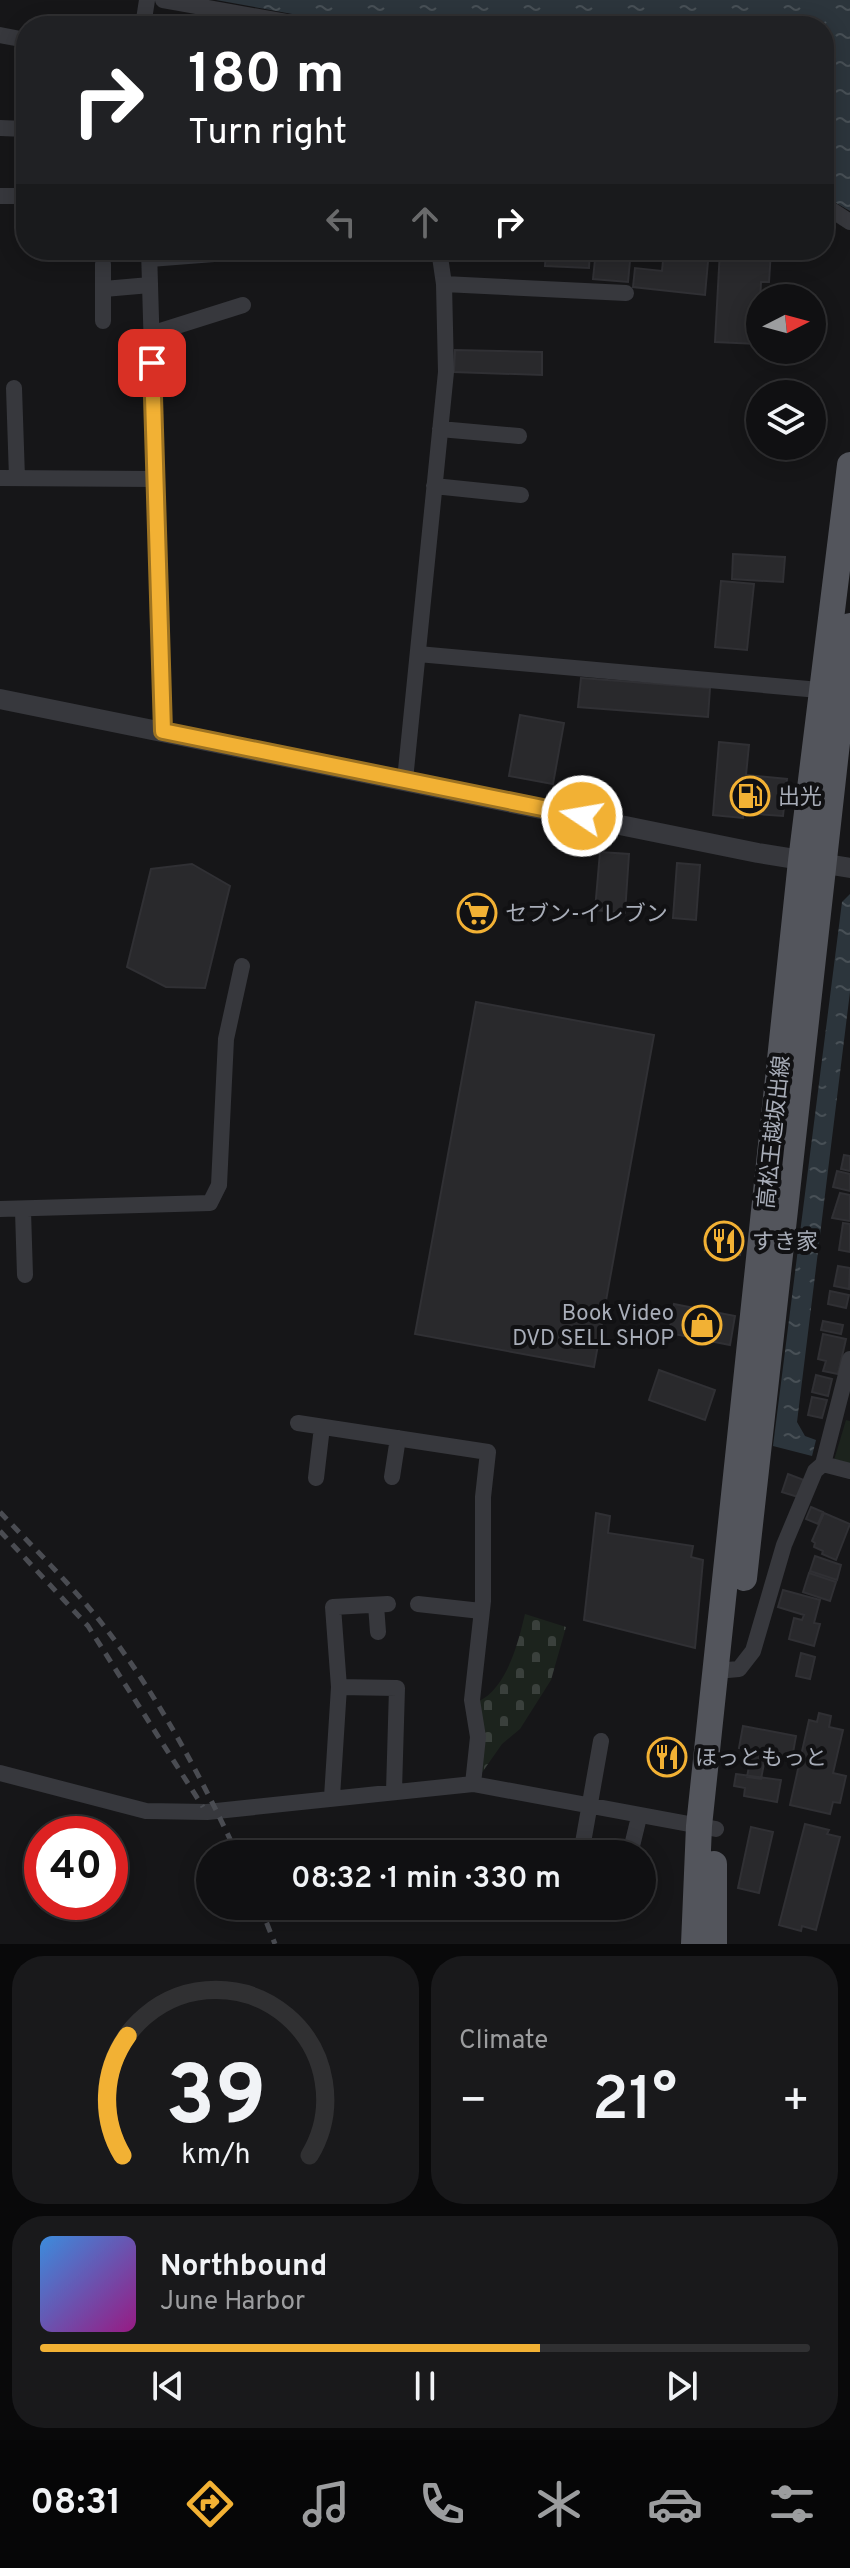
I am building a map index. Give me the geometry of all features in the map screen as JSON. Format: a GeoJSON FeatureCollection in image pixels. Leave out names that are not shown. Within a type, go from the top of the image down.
{"type":"FeatureCollection","features":[{"type":"Feature","properties":{"kind":"main road","name":"高松王越坂出線"},"geometry":{"type":"LineString","coordinates":[[694,1944],[832,691],[850,465]]}},
{"type":"Feature","properties":{"kind":"main road","name":"高松王越坂出線"},"geometry":{"type":"LineString","coordinates":[[832,691],[850,626]]}},
{"type":"Feature","properties":{"kind":"main road","name":"高松王越坂出線"},"geometry":{"type":"LineString","coordinates":[[707,1828],[714,1944]]}},
{"type":"Feature","properties":{"kind":"street"},"geometry":{"type":"LineString","coordinates":[[163,0],[253,16]]}},
{"type":"Feature","properties":{"kind":"street"},"geometry":{"type":"LineString","coordinates":[[149,260],[163,731]]}},
{"type":"Feature","properties":{"kind":"street"},"geometry":{"type":"LineString","coordinates":[[405,780],[446,372],[440,260]]}},
{"type":"Feature","properties":{"kind":"street"},"geometry":{"type":"LineString","coordinates":[[103,264],[103,321]]}},
{"type":"Feature","properties":{"kind":"street"},"geometry":{"type":"LineString","coordinates":[[444,284],[626,293]]}},
{"type":"Feature","properties":{"kind":"street"},"geometry":{"type":"LineString","coordinates":[[104,289],[150,285]]}},
{"type":"Feature","properties":{"kind":"street"},"geometry":{"type":"LineString","coordinates":[[151,334],[243,305]]}},
{"type":"Feature","properties":{"kind":"street"},"geometry":{"type":"LineString","coordinates":[[14,388],[8,478],[155,479]]}},
{"type":"Feature","properties":{"kind":"street"},"geometry":{"type":"LineString","coordinates":[[440,429],[519,436]]}},
{"type":"Feature","properties":{"kind":"street"},"geometry":{"type":"LineString","coordinates":[[434,486],[521,495]]}},
{"type":"Feature","properties":{"kind":"street"},"geometry":{"type":"LineString","coordinates":[[418,654],[832,691]]}},
{"type":"Feature","properties":{"kind":"street"},"geometry":{"type":"LineString","coordinates":[[0,699],[812,863],[850,868]]}},
{"type":"Feature","properties":{"kind":"street"},"geometry":{"type":"LineString","coordinates":[[0,1209],[23,1211],[210,1203],[219,1185],[226,1039],[242,966]]}},
{"type":"Feature","properties":{"kind":"street"},"geometry":{"type":"LineString","coordinates":[[23,1211],[25,1275]]}},
{"type":"Feature","properties":{"kind":"street"},"geometry":{"type":"LineString","coordinates":[[724,1671],[739,1669],[753,1651],[784,1545],[815,1471],[823,1464],[849,1370]]}},
{"type":"Feature","properties":{"kind":"street"},"geometry":{"type":"LineString","coordinates":[[298,1423],[488,1452],[483,1497],[481,1611],[472,1700],[478,1737],[473,1784]]}},
{"type":"Feature","properties":{"kind":"street"},"geometry":{"type":"LineString","coordinates":[[316,1478],[322,1427]]}},
{"type":"Feature","properties":{"kind":"street"},"geometry":{"type":"LineString","coordinates":[[392,1477],[398,1438]]}},
{"type":"Feature","properties":{"kind":"street"},"geometry":{"type":"LineString","coordinates":[[823,1464],[850,1471]]}},
{"type":"Feature","properties":{"kind":"street"},"geometry":{"type":"LineString","coordinates":[[418,1604],[481,1611]]}},
{"type":"Feature","properties":{"kind":"street"},"geometry":{"type":"LineString","coordinates":[[332,1797],[339,1687],[333,1607],[382,1605],[378,1632]]}},
{"type":"Feature","properties":{"kind":"street"},"geometry":{"type":"LineString","coordinates":[[339,1687],[397,1688],[394,1791]]}},
{"type":"Feature","properties":{"kind":"street"},"geometry":{"type":"LineString","coordinates":[[584,1840],[601,1741]]}},
{"type":"Feature","properties":{"kind":"street"},"geometry":{"type":"LineString","coordinates":[[0,1773],[146,1811],[207,1812],[473,1784],[707,1828]]}},
{"type":"Feature","properties":{"kind":"street"},"geometry":{"type":"LineString","coordinates":[[633,1840],[639,1817]]}},
{"type":"Feature","properties":{"kind":"green space"},"geometry":{"type":"Polygon","coordinates":[[[846,1420],[850,1421],[850,1464],[834,1460],[846,1420]]]}},
{"type":"Feature","properties":{"kind":"green space"},"geometry":{"type":"Polygon","coordinates":[[[525,1614],[566,1627],[551,1680],[520,1729],[502,1744],[481,1774],[477,1702],[487,1696],[504,1676],[525,1614]]]}},
{"type":"Feature","properties":{"kind":"water"},"geometry":{"type":"Polygon","coordinates":[[[216,0],[850,0],[850,211],[834,202],[834,16],[303,16],[216,0]]]}},
{"type":"Feature","properties":{"kind":"water"},"geometry":{"type":"Polygon","coordinates":[[[850,894],[850,992],[797,1422],[805,1436],[816,1440],[812,1456],[773,1446],[842,902],[850,894]]]}},
{"type":"Feature","properties":{"kind":"building"},"geometry":{"type":"Polygon","coordinates":[[[545,260],[589,260],[589,268],[545,266],[545,260]]]}},
{"type":"Feature","properties":{"kind":"building"},"geometry":{"type":"Polygon","coordinates":[[[595,260],[630,260],[628,282],[593,279],[595,260]]]}},
{"type":"Feature","properties":{"kind":"building"},"geometry":{"type":"Polygon","coordinates":[[[663,260],[708,260],[705,295],[633,287],[635,268],[662,271],[663,260]]]}},
{"type":"Feature","properties":{"kind":"building"},"geometry":{"type":"Polygon","coordinates":[[[719,260],[770,260],[769,282],[746,284],[746,343],[715,342],[719,260]]]}},
{"type":"Feature","properties":{"kind":"building"},"geometry":{"type":"Polygon","coordinates":[[[455,350],[542,352],[542,375],[454,372],[455,350]]]}},
{"type":"Feature","properties":{"kind":"building"},"geometry":{"type":"Polygon","coordinates":[[[733,554],[785,557],[783,582],[732,579],[733,554]]]}},
{"type":"Feature","properties":{"kind":"building"},"geometry":{"type":"Polygon","coordinates":[[[721,581],[754,584],[747,650],[715,647],[721,581]]]}},
{"type":"Feature","properties":{"kind":"building"},"geometry":{"type":"Polygon","coordinates":[[[581,678],[710,688],[708,717],[578,707],[581,678]]]}},
{"type":"Feature","properties":{"kind":"building"},"geometry":{"type":"Polygon","coordinates":[[[520,715],[564,723],[553,784],[509,776],[520,715]]]}},
{"type":"Feature","properties":{"kind":"building","name":"出光"},"geometry":{"type":"Polygon","coordinates":[[[719,742],[749,745],[746,775],[787,779],[783,816],[743,813],[743,818],[713,815],[719,742]]]}},
{"type":"Feature","properties":{"kind":"building"},"geometry":{"type":"Polygon","coordinates":[[[600,852],[629,854],[625,913],[595,910],[600,852]]]}},
{"type":"Feature","properties":{"kind":"building"},"geometry":{"type":"Polygon","coordinates":[[[677,863],[700,865],[696,920],[673,918],[677,863]]]}},
{"type":"Feature","properties":{"kind":"building"},"geometry":{"type":"Polygon","coordinates":[[[192,864],[230,886],[205,988],[166,987],[127,967],[151,869],[192,864]]]}},
{"type":"Feature","properties":{"kind":"building"},"geometry":{"type":"Polygon","coordinates":[[[476,1002],[654,1035],[594,1367],[415,1334],[476,1002]]]}},
{"type":"Feature","properties":{"kind":"building"},"geometry":{"type":"Polygon","coordinates":[[[844,1155],[850,1156],[850,1171],[841,1169],[844,1155]]]}},
{"type":"Feature","properties":{"kind":"building"},"geometry":{"type":"Polygon","coordinates":[[[837,1171],[850,1174],[850,1191],[833,1187],[837,1171]]]}},
{"type":"Feature","properties":{"kind":"building"},"geometry":{"type":"Polygon","coordinates":[[[840,1193],[850,1195],[850,1221],[832,1218],[840,1193]]]}},
{"type":"Feature","properties":{"kind":"building"},"geometry":{"type":"Polygon","coordinates":[[[843,1223],[850,1224],[850,1252],[839,1250],[843,1223]]]}},
{"type":"Feature","properties":{"kind":"building","name":"すき家"},"geometry":{"type":"Polygon","coordinates":[[[709,1228],[743,1233],[740,1255],[705,1250],[709,1228]]]}},
{"type":"Feature","properties":{"kind":"building"},"geometry":{"type":"Polygon","coordinates":[[[838,1266],[850,1268],[849,1289],[834,1286],[838,1266]]]}},
{"type":"Feature","properties":{"kind":"building"},"geometry":{"type":"Polygon","coordinates":[[[830,1291],[849,1295],[846,1308],[828,1304],[830,1291]]]}},
{"type":"Feature","properties":{"kind":"building","name":"Book Video DVD SELL SHOP"},"geometry":{"type":"Polygon","coordinates":[[[674,1304],[735,1316],[730,1345],[669,1333],[674,1304]]]}},
{"type":"Feature","properties":{"kind":"building"},"geometry":{"type":"Polygon","coordinates":[[[823,1321],[843,1325],[841,1334],[821,1330],[823,1321]]]}},
{"type":"Feature","properties":{"kind":"building"},"geometry":{"type":"Polygon","coordinates":[[[823,1334],[846,1339],[838,1374],[823,1371],[826,1361],[818,1359],[823,1334]]]}},
{"type":"Feature","properties":{"kind":"building"},"geometry":{"type":"Polygon","coordinates":[[[659,1370],[715,1390],[705,1420],[649,1400],[659,1370]]]}},
{"type":"Feature","properties":{"kind":"building"},"geometry":{"type":"Polygon","coordinates":[[[816,1375],[832,1379],[828,1396],[812,1392],[816,1375]]]}},
{"type":"Feature","properties":{"kind":"building"},"geometry":{"type":"Polygon","coordinates":[[[812,1397],[827,1400],[822,1418],[808,1415],[812,1397]]]}},
{"type":"Feature","properties":{"kind":"building"},"geometry":{"type":"Polygon","coordinates":[[[788,1474],[804,1480],[798,1497],[782,1492],[788,1474]]]}},
{"type":"Feature","properties":{"kind":"building"},"geometry":{"type":"Polygon","coordinates":[[[811,1507],[823,1512],[818,1524],[806,1519],[811,1507]]]}},
{"type":"Feature","properties":{"kind":"building"},"geometry":{"type":"Polygon","coordinates":[[[596,1513],[610,1516],[608,1533],[693,1546],[691,1557],[703,1560],[695,1648],[584,1620],[596,1513]]]}},
{"type":"Feature","properties":{"kind":"building"},"geometry":{"type":"Polygon","coordinates":[[[824,1513],[850,1524],[836,1560],[822,1554],[823,1551],[814,1547],[812,1541],[824,1513]]]}},
{"type":"Feature","properties":{"kind":"building"},"geometry":{"type":"Polygon","coordinates":[[[815,1556],[841,1565],[837,1580],[810,1571],[815,1556]]]}},
{"type":"Feature","properties":{"kind":"building"},"geometry":{"type":"Polygon","coordinates":[[[809,1573],[836,1582],[830,1601],[803,1592],[809,1573]]]}},
{"type":"Feature","properties":{"kind":"building"},"geometry":{"type":"Polygon","coordinates":[[[783,1590],[820,1600],[814,1623],[820,1624],[814,1646],[789,1639],[794,1618],[802,1620],[804,1615],[778,1607],[783,1590]]]}},
{"type":"Feature","properties":{"kind":"building"},"geometry":{"type":"Polygon","coordinates":[[[801,1653],[815,1657],[810,1679],[796,1676],[801,1653]]]}},
{"type":"Feature","properties":{"kind":"building"},"geometry":{"type":"Polygon","coordinates":[[[819,1713],[831,1716],[829,1727],[843,1730],[833,1773],[846,1776],[840,1803],[833,1802],[830,1814],[790,1805],[809,1720],[817,1722],[819,1713]]]}},
{"type":"Feature","properties":{"kind":"building"},"geometry":{"type":"Polygon","coordinates":[[[743,1726],[796,1736],[792,1758],[766,1753],[761,1779],[747,1777],[752,1751],[739,1748],[743,1726]]]}},
{"type":"Feature","properties":{"kind":"building","name":"ほっともっと"},"geometry":{"type":"Polygon","coordinates":[[[651,1747],[684,1753],[681,1766],[651,1760],[651,1747]]]}},
{"type":"Feature","properties":{"kind":"building"},"geometry":{"type":"Polygon","coordinates":[[[736,1774],[781,1780],[777,1802],[744,1796],[745,1788],[734,1786],[736,1774]]]}},
{"type":"Feature","properties":{"kind":"building"},"geometry":{"type":"Polygon","coordinates":[[[805,1824],[829,1830],[827,1834],[840,1837],[816,1930],[802,1926],[801,1931],[779,1925],[805,1824]]]}},
{"type":"Feature","properties":{"kind":"building"},"geometry":{"type":"Polygon","coordinates":[[[751,1827],[773,1832],[759,1893],[738,1888],[751,1827]]]}},
{"type":"Feature","properties":{"kind":"railway"},"geometry":{"type":"LineString","coordinates":[[0,1512],[61,1576],[117,1643],[191,1761],[230,1840]]}},
{"type":"Feature","properties":{"kind":"railway"},"geometry":{"type":"LineString","coordinates":[[0,1531],[88,1626],[203,1807]]}},
{"type":"Feature","properties":{"kind":"railway"},"geometry":{"type":"LineString","coordinates":[[266,1920],[275,1944]]}},
{"type":"Feature","properties":{"kind":"place","name":"出光"},"geometry":{"type":"Point","coordinates":[750,796]}},
{"type":"Feature","properties":{"kind":"place","name":"セブン-イレブン"},"geometry":{"type":"Point","coordinates":[477,913]}},
{"type":"Feature","properties":{"kind":"place","name":"すき家"},"geometry":{"type":"Point","coordinates":[724,1241]}},
{"type":"Feature","properties":{"kind":"place","name":"Book Video DVD SELL SHOP"},"geometry":{"type":"Point","coordinates":[702,1325]}},
{"type":"Feature","properties":{"kind":"place","name":"ほっともっと"},"geometry":{"type":"Point","coordinates":[667,1757]}},
{"type":"Feature","properties":{"kind":"route"},"geometry":{"type":"LineString","coordinates":[[152,363],[163,731],[582,816]]}}]}
